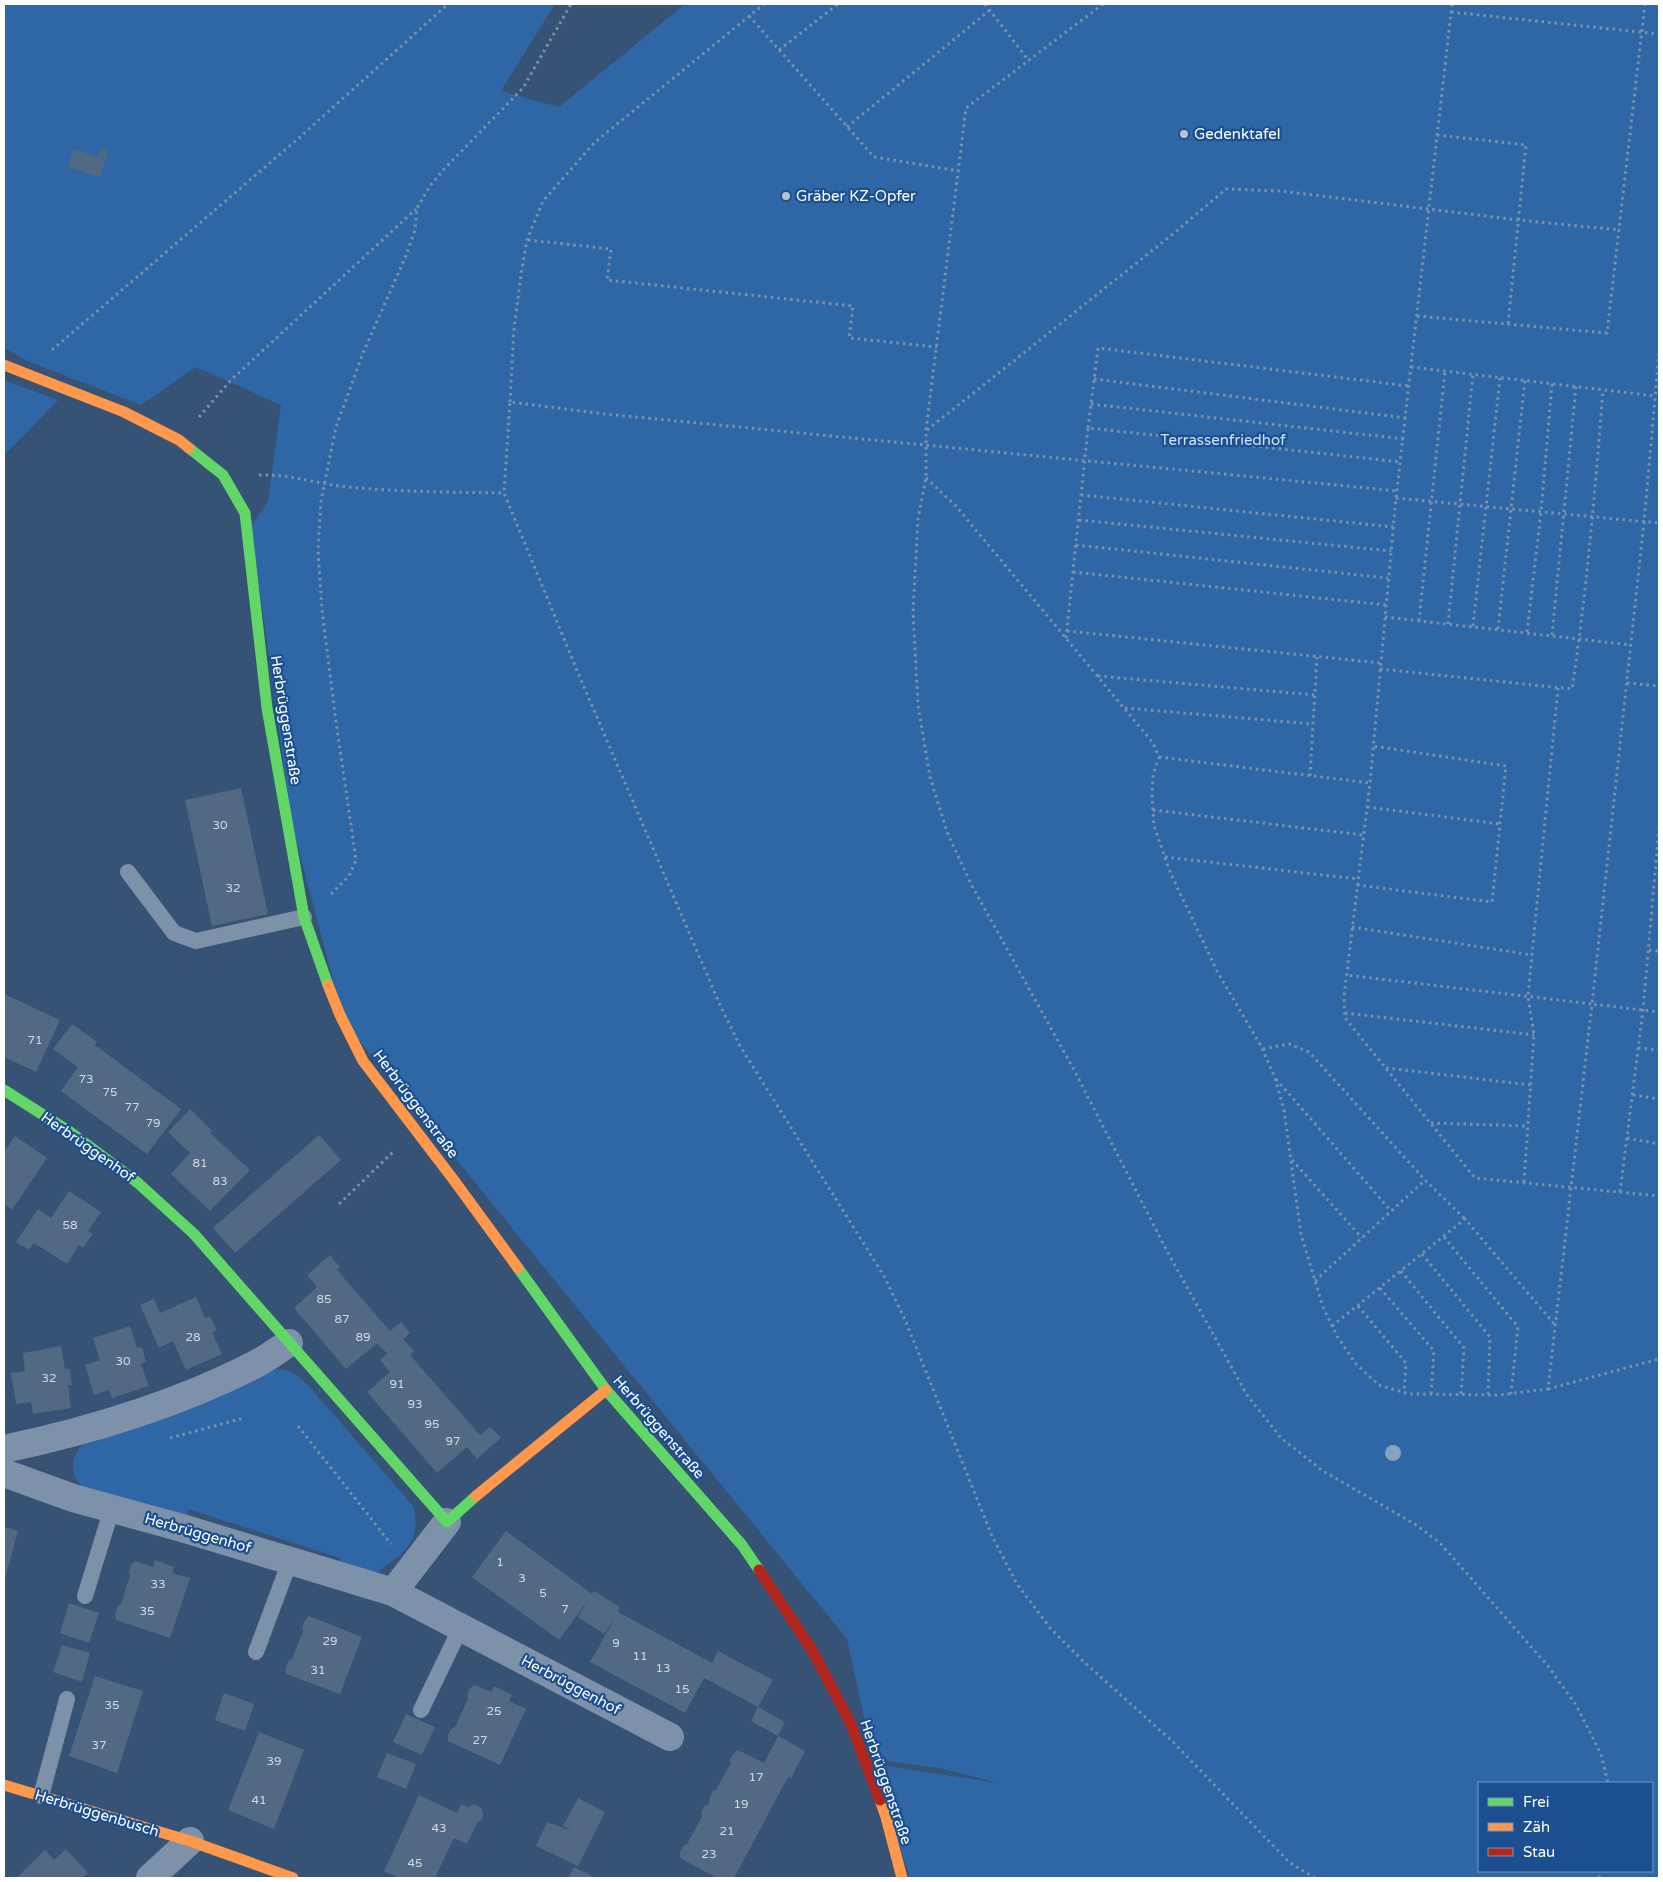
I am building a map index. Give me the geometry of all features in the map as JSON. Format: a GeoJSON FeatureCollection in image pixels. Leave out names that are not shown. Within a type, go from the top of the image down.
{"type":"FeatureCollection","features":[{"type":"Feature","properties":{"kind":"street","name":"Herbrüggenstraße"},"geometry":{"type":"LineString","coordinates":[[4,365],[124,412],[179,440],[223,475],[245,512],[267,708],[304,917],[322,971],[340,1015],[363,1061],[453,1178],[606,1390],[742,1545],[812,1650],[850,1722],[886,1817],[902,1878]]}},
{"type":"Feature","properties":{"kind":"street","name":"Herbrüggenhof"},"geometry":{"type":"LineString","coordinates":[[4,1090],[70,1132],[138,1183],[194,1234],[447,1522]]}},
{"type":"Feature","properties":{"kind":"street"},"geometry":{"type":"LineString","coordinates":[[4,1449],[50,1440],[169,1402],[255,1365],[289,1343]]}},
{"type":"Feature","properties":{"kind":"street"},"geometry":{"type":"LineString","coordinates":[[393,1592],[447,1522],[507,1470],[606,1390]]}},
{"type":"Feature","properties":{"kind":"street","name":"Herbrüggenhof"},"geometry":{"type":"LineString","coordinates":[[4,1474],[73,1498],[393,1592],[670,1737]]}},
{"type":"Feature","properties":{"kind":"street","name":"Herbrüggenbusch"},"geometry":{"type":"LineString","coordinates":[[4,1785],[190,1841],[293,1878]]}},
{"type":"Feature","properties":{"kind":"street"},"geometry":{"type":"LineString","coordinates":[[150,1878],[190,1841]]}},
{"type":"Feature","properties":{"kind":"lane"},"geometry":{"type":"LineString","coordinates":[[128,872],[174,933],[196,941],[304,917]]}},
{"type":"Feature","properties":{"kind":"lane"},"geometry":{"type":"LineString","coordinates":[[85,1596],[112,1508]]}},
{"type":"Feature","properties":{"kind":"lane"},"geometry":{"type":"LineString","coordinates":[[256,1652],[290,1561]]}},
{"type":"Feature","properties":{"kind":"lane"},"geometry":{"type":"LineString","coordinates":[[421,1710],[461,1627]]}},
{"type":"Feature","properties":{"kind":"lane"},"geometry":{"type":"LineString","coordinates":[[41,1796],[67,1699]]}},
{"type":"Feature","properties":{"kind":"path"},"geometry":{"type":"LineString","coordinates":[[46,355],[300,137],[448,4]]}},
{"type":"Feature","properties":{"kind":"path"},"geometry":{"type":"LineString","coordinates":[[179,440],[232,379],[417,208],[430,186],[446,167],[523,88],[571,4]]}},
{"type":"Feature","properties":{"kind":"path"},"geometry":{"type":"LineString","coordinates":[[764,4],[594,143],[543,201],[527,240],[514,328],[504,493],[549,605],[720,1005],[740,1046],[884,1276],[906,1322],[992,1536],[1017,1584],[1052,1628],[1083,1661],[1172,1741],[1289,1862],[1315,1878]]}},
{"type":"Feature","properties":{"kind":"path"},"geometry":{"type":"LineString","coordinates":[[779,50],[838,4]]}},
{"type":"Feature","properties":{"kind":"path"},"geometry":{"type":"LineString","coordinates":[[985,4],[1029,61]]}},
{"type":"Feature","properties":{"kind":"path"},"geometry":{"type":"LineString","coordinates":[[1103,4],[966,108],[926,430],[926,478],[918,519],[913,612],[918,705],[930,777],[947,832],[972,884],[1073,1068],[1168,1252],[1247,1395],[1281,1438],[1323,1470],[1415,1524],[1440,1543],[1548,1666],[1576,1705],[1600,1754],[1608,1782]]}},
{"type":"Feature","properties":{"kind":"path"},"geometry":{"type":"LineString","coordinates":[[1452,4],[1396,498],[1370,783],[1346,975],[1345,1018],[1475,1178],[1659,1196]]}},
{"type":"Feature","properties":{"kind":"path"},"geometry":{"type":"LineString","coordinates":[[1417,316],[1607,333],[1645,4]]}},
{"type":"Feature","properties":{"kind":"path"},"geometry":{"type":"LineString","coordinates":[[847,127],[990,10]]}},
{"type":"Feature","properties":{"kind":"path"},"geometry":{"type":"LineString","coordinates":[[1451,12],[1659,34]]}},
{"type":"Feature","properties":{"kind":"path"},"geometry":{"type":"LineString","coordinates":[[749,16],[874,157],[959,171]]}},
{"type":"Feature","properties":{"kind":"path"},"geometry":{"type":"LineString","coordinates":[[1437,135],[1526,145],[1508,324]]}},
{"type":"Feature","properties":{"kind":"path"},"geometry":{"type":"LineString","coordinates":[[926,430],[1173,234],[1226,189],[1281,191],[1518,220],[1620,230]]}},
{"type":"Feature","properties":{"kind":"path"},"geometry":{"type":"LineString","coordinates":[[304,917],[336,890],[349,876],[356,860],[322,610],[318,551],[321,501],[336,428],[363,353],[405,258],[415,230],[417,208]]}},
{"type":"Feature","properties":{"kind":"path"},"geometry":{"type":"LineString","coordinates":[[527,240],[611,249],[607,280],[853,306],[849,338],[937,347]]}},
{"type":"Feature","properties":{"kind":"path"},"geometry":{"type":"LineString","coordinates":[[1066,639],[1098,348],[1409,386]]}},
{"type":"Feature","properties":{"kind":"path"},"geometry":{"type":"LineString","coordinates":[[1548,1389],[1627,683],[1659,353]]}},
{"type":"Feature","properties":{"kind":"path"},"geometry":{"type":"LineString","coordinates":[[1411,367],[1655,396]]}},
{"type":"Feature","properties":{"kind":"path"},"geometry":{"type":"LineString","coordinates":[[1420,621],[1445,371]]}},
{"type":"Feature","properties":{"kind":"path"},"geometry":{"type":"LineString","coordinates":[[1448,624],[1474,374]]}},
{"type":"Feature","properties":{"kind":"path"},"geometry":{"type":"LineString","coordinates":[[1473,626],[1500,378]]}},
{"type":"Feature","properties":{"kind":"path"},"geometry":{"type":"LineString","coordinates":[[1094,379],[1406,418]]}},
{"type":"Feature","properties":{"kind":"path"},"geometry":{"type":"LineString","coordinates":[[1498,629],[1525,380]]}},
{"type":"Feature","properties":{"kind":"path"},"geometry":{"type":"LineString","coordinates":[[1527,632],[1541,512],[1552,384]]}},
{"type":"Feature","properties":{"kind":"path"},"geometry":{"type":"LineString","coordinates":[[1552,635],[1576,386]]}},
{"type":"Feature","properties":{"kind":"path"},"geometry":{"type":"LineString","coordinates":[[1380,669],[1572,690],[1580,639],[1603,390]]}},
{"type":"Feature","properties":{"kind":"path"},"geometry":{"type":"LineString","coordinates":[[510,402],[605,414],[1398,491]]}},
{"type":"Feature","properties":{"kind":"path"},"geometry":{"type":"LineString","coordinates":[[1091,404],[1404,439]]}},
{"type":"Feature","properties":{"kind":"path"},"geometry":{"type":"LineString","coordinates":[[1088,428],[1401,462]]}},
{"type":"Feature","properties":{"kind":"path"},"geometry":{"type":"LineString","coordinates":[[223,475],[275,474],[338,486],[422,492],[504,493]]}},
{"type":"Feature","properties":{"kind":"path"},"geometry":{"type":"LineString","coordinates":[[926,478],[956,506],[1153,743],[1159,757],[1153,775],[1154,826],[1170,872],[1218,974],[1262,1049],[1275,1078],[1284,1110],[1301,1234],[1323,1307],[1332,1326],[1356,1364],[1380,1385],[1404,1392],[1488,1396],[1548,1389],[1659,1359]]}},
{"type":"Feature","properties":{"kind":"path"},"geometry":{"type":"LineString","coordinates":[[1081,495],[1393,527]]}},
{"type":"Feature","properties":{"kind":"path"},"geometry":{"type":"LineString","coordinates":[[1396,498],[1461,506],[1659,523]]}},
{"type":"Feature","properties":{"kind":"path"},"geometry":{"type":"LineString","coordinates":[[1079,520],[1391,551]]}},
{"type":"Feature","properties":{"kind":"path"},"geometry":{"type":"LineString","coordinates":[[1076,545],[1388,578]]}},
{"type":"Feature","properties":{"kind":"path"},"geometry":{"type":"LineString","coordinates":[[1073,572],[1386,605]]}},
{"type":"Feature","properties":{"kind":"path"},"geometry":{"type":"LineString","coordinates":[[1385,617],[1631,644]]}},
{"type":"Feature","properties":{"kind":"path"},"geometry":{"type":"LineString","coordinates":[[1067,631],[1381,663]]}},
{"type":"Feature","properties":{"kind":"path"},"geometry":{"type":"LineString","coordinates":[[1310,776],[1317,656]]}},
{"type":"Feature","properties":{"kind":"path"},"geometry":{"type":"LineString","coordinates":[[1098,676],[1315,695]]}},
{"type":"Feature","properties":{"kind":"path"},"geometry":{"type":"LineString","coordinates":[[1627,683],[1659,686]]}},
{"type":"Feature","properties":{"kind":"path"},"geometry":{"type":"LineString","coordinates":[[1524,1182],[1534,1035],[1528,996],[1558,688]]}},
{"type":"Feature","properties":{"kind":"path"},"geometry":{"type":"LineString","coordinates":[[1124,708],[1313,724]]}},
{"type":"Feature","properties":{"kind":"path"},"geometry":{"type":"LineString","coordinates":[[1357,885],[1492,902],[1506,766],[1373,746]]}},
{"type":"Feature","properties":{"kind":"path"},"geometry":{"type":"LineString","coordinates":[[1159,757],[1370,783]]}},
{"type":"Feature","properties":{"kind":"path"},"geometry":{"type":"LineString","coordinates":[[1367,807],[1500,824]]}},
{"type":"Feature","properties":{"kind":"path"},"geometry":{"type":"LineString","coordinates":[[1153,810],[1363,835]]}},
{"type":"Feature","properties":{"kind":"path"},"geometry":{"type":"LineString","coordinates":[[1620,1192],[1644,1010],[1659,828]]}},
{"type":"Feature","properties":{"kind":"path"},"geometry":{"type":"LineString","coordinates":[[1165,857],[1358,879]]}},
{"type":"Feature","properties":{"kind":"path"},"geometry":{"type":"LineString","coordinates":[[1352,927],[1532,955]]}},
{"type":"Feature","properties":{"kind":"path"},"geometry":{"type":"LineString","coordinates":[[1649,950],[1659,951]]}},
{"type":"Feature","properties":{"kind":"path"},"geometry":{"type":"LineString","coordinates":[[1346,975],[1659,1012]]}},
{"type":"Feature","properties":{"kind":"path"},"geometry":{"type":"LineString","coordinates":[[1345,1013],[1534,1035]]}},
{"type":"Feature","properties":{"kind":"path"},"geometry":{"type":"LineString","coordinates":[[1262,1049],[1289,1044],[1309,1052],[1424,1180],[1465,1219],[1555,1325]]}},
{"type":"Feature","properties":{"kind":"path"},"geometry":{"type":"LineString","coordinates":[[1638,1048],[1659,1050]]}},
{"type":"Feature","properties":{"kind":"path"},"geometry":{"type":"LineString","coordinates":[[1386,1068],[1530,1085]]}},
{"type":"Feature","properties":{"kind":"path"},"geometry":{"type":"LineString","coordinates":[[1275,1078],[1391,1211]]}},
{"type":"Feature","properties":{"kind":"path"},"geometry":{"type":"LineString","coordinates":[[1633,1095],[1659,1099]]}},
{"type":"Feature","properties":{"kind":"path"},"geometry":{"type":"LineString","coordinates":[[1431,1123],[1528,1126]]}},
{"type":"Feature","properties":{"kind":"path"},"geometry":{"type":"LineString","coordinates":[[1627,1138],[1659,1144]]}},
{"type":"Feature","properties":{"kind":"path"},"geometry":{"type":"LineString","coordinates":[[339,1204],[395,1151]]}},
{"type":"Feature","properties":{"kind":"path"},"geometry":{"type":"LineString","coordinates":[[1291,1159],[1362,1238]]}},
{"type":"Feature","properties":{"kind":"path"},"geometry":{"type":"LineString","coordinates":[[1315,1280],[1424,1180]]}},
{"type":"Feature","properties":{"kind":"path"},"geometry":{"type":"LineString","coordinates":[[1332,1326],[1465,1219]]}},
{"type":"Feature","properties":{"kind":"path"},"geometry":{"type":"LineString","coordinates":[[1444,1237],[1518,1327],[1512,1394]]}},
{"type":"Feature","properties":{"kind":"path"},"geometry":{"type":"LineString","coordinates":[[1422,1254],[1490,1337],[1488,1396]]}},
{"type":"Feature","properties":{"kind":"path"},"geometry":{"type":"LineString","coordinates":[[1401,1271],[1464,1348],[1461,1395]]}},
{"type":"Feature","properties":{"kind":"path"},"geometry":{"type":"LineString","coordinates":[[1380,1288],[1434,1352],[1431,1394]]}},
{"type":"Feature","properties":{"kind":"path"},"geometry":{"type":"LineString","coordinates":[[1358,1306],[1406,1363],[1404,1392]]}},
{"type":"Feature","properties":{"kind":"path"},"geometry":{"type":"LineString","coordinates":[[298,1426],[410,1571]]}},
{"type":"Feature","properties":{"kind":"green space","name":"Terrassenfriedhof"},"geometry":{"type":"Polygon","coordinates":[[[4,4],[555,4],[501,91],[559,107],[685,4],[1659,4],[1659,1878],[910,1878],[873,1764],[999,1783],[939,1768],[873,1759],[847,1639],[344,1022],[292,824],[251,527],[268,501],[281,405],[196,367],[141,405],[25,360],[4,348],[4,4]]]}},
{"type":"Feature","properties":{"kind":"green space"},"geometry":{"type":"Polygon","coordinates":[[[4,380],[58,400],[4,456],[4,380]]]}},
{"type":"Feature","properties":{"kind":"green space"},"geometry":{"type":"Polygon","coordinates":[[[274,1369],[293,1373],[309,1386],[413,1506],[415,1529],[412,1539],[402,1553],[375,1574],[336,1568],[340,1558],[188,1509],[187,1519],[81,1487],[77,1481],[73,1466],[75,1456],[82,1445],[180,1413],[274,1369]]]}},
{"type":"Feature","properties":{"kind":"building"},"geometry":{"type":"Polygon","coordinates":[[[101,148],[108,150],[100,177],[68,167],[73,149],[98,157],[101,148]]]}},
{"type":"Feature","properties":{"kind":"building"},"geometry":{"type":"Polygon","coordinates":[[[241,788],[268,914],[212,926],[185,800],[241,788]]]}},
{"type":"Feature","properties":{"kind":"building"},"geometry":{"type":"Polygon","coordinates":[[[4,994],[60,1020],[36,1072],[4,1057],[4,994]]]}},
{"type":"Feature","properties":{"kind":"building"},"geometry":{"type":"Polygon","coordinates":[[[72,1024],[97,1042],[95,1045],[181,1109],[147,1154],[61,1091],[78,1067],[53,1049],[72,1024]]]}},
{"type":"Feature","properties":{"kind":"building"},"geometry":{"type":"Polygon","coordinates":[[[190,1109],[212,1131],[210,1133],[250,1170],[210,1211],[171,1174],[190,1153],[168,1132],[190,1109]]]}},
{"type":"Feature","properties":{"kind":"building"},"geometry":{"type":"Polygon","coordinates":[[[319,1135],[341,1160],[235,1253],[213,1228],[319,1135]]]}},
{"type":"Feature","properties":{"kind":"building"},"geometry":{"type":"Polygon","coordinates":[[[15,1136],[47,1158],[12,1210],[4,1204],[4,1148],[6,1149],[15,1136]]]}},
{"type":"Feature","properties":{"kind":"building"},"geometry":{"type":"Polygon","coordinates":[[[69,1191],[101,1212],[88,1231],[93,1234],[83,1248],[79,1245],[67,1264],[34,1243],[29,1250],[16,1242],[38,1209],[51,1218],[69,1191]]]}},
{"type":"Feature","properties":{"kind":"building"},"geometry":{"type":"Polygon","coordinates":[[[330,1255],[340,1267],[337,1270],[390,1331],[401,1322],[410,1333],[403,1339],[414,1351],[410,1355],[480,1435],[490,1427],[501,1438],[477,1459],[467,1447],[437,1473],[367,1392],[390,1372],[380,1360],[399,1343],[387,1353],[377,1343],[346,1369],[294,1308],[317,1287],[307,1275],[330,1255]]]}},
{"type":"Feature","properties":{"kind":"building"},"geometry":{"type":"Polygon","coordinates":[[[196,1297],[205,1318],[210,1316],[217,1330],[212,1332],[222,1354],[186,1370],[173,1341],[159,1348],[140,1305],[154,1299],[160,1313],[196,1297]]]}},
{"type":"Feature","properties":{"kind":"building"},"geometry":{"type":"Polygon","coordinates":[[[130,1326],[137,1348],[142,1347],[146,1362],[141,1364],[149,1386],[112,1398],[109,1390],[94,1395],[85,1365],[100,1360],[93,1338],[130,1326]]]}},
{"type":"Feature","properties":{"kind":"building"},"geometry":{"type":"Polygon","coordinates":[[[61,1346],[65,1369],[70,1369],[72,1385],[68,1385],[71,1408],[33,1414],[31,1402],[16,1404],[11,1373],[25,1371],[23,1353],[61,1346]]]}},
{"type":"Feature","properties":{"kind":"building"},"geometry":{"type":"Polygon","coordinates":[[[4,1527],[18,1531],[4,1582],[4,1527]]]}},
{"type":"Feature","properties":{"kind":"building"},"geometry":{"type":"Polygon","coordinates":[[[506,1531],[592,1594],[594,1591],[620,1607],[618,1612],[712,1663],[718,1651],[773,1680],[758,1707],[704,1678],[685,1713],[590,1662],[615,1618],[604,1634],[578,1617],[589,1599],[559,1640],[472,1577],[506,1531]]]}},
{"type":"Feature","properties":{"kind":"building"},"geometry":{"type":"Polygon","coordinates":[[[155,1560],[174,1567],[172,1573],[190,1578],[170,1638],[116,1620],[115,1614],[118,1606],[121,1604],[130,1576],[131,1565],[135,1561],[153,1567],[155,1560]]]}},
{"type":"Feature","properties":{"kind":"building"},"geometry":{"type":"Polygon","coordinates":[[[69,1603],[99,1613],[89,1643],[60,1633],[69,1603]]]}},
{"type":"Feature","properties":{"kind":"building"},"geometry":{"type":"Polygon","coordinates":[[[309,1616],[362,1637],[340,1694],[286,1674],[289,1660],[292,1659],[303,1631],[302,1627],[309,1616]]]}},
{"type":"Feature","properties":{"kind":"building"},"geometry":{"type":"Polygon","coordinates":[[[62,1645],[90,1653],[82,1682],[53,1672],[62,1645]]]}},
{"type":"Feature","properties":{"kind":"building"},"geometry":{"type":"Polygon","coordinates":[[[95,1676],[143,1691],[117,1773],[69,1756],[95,1676]]]}},
{"type":"Feature","properties":{"kind":"building"},"geometry":{"type":"Polygon","coordinates":[[[475,1685],[491,1692],[494,1686],[512,1695],[509,1701],[526,1709],[500,1765],[448,1741],[448,1735],[452,1728],[455,1727],[468,1699],[467,1696],[470,1688],[475,1685]]]}},
{"type":"Feature","properties":{"kind":"building"},"geometry":{"type":"Polygon","coordinates":[[[224,1693],[254,1704],[245,1731],[215,1720],[224,1693]]]}},
{"type":"Feature","properties":{"kind":"building"},"geometry":{"type":"Polygon","coordinates":[[[758,1707],[785,1722],[778,1736],[751,1721],[758,1707]]]}},
{"type":"Feature","properties":{"kind":"building"},"geometry":{"type":"Polygon","coordinates":[[[406,1714],[435,1727],[422,1755],[393,1742],[406,1714]]]}},
{"type":"Feature","properties":{"kind":"building"},"geometry":{"type":"Polygon","coordinates":[[[259,1732],[304,1750],[274,1829],[228,1810],[259,1732]]]}},
{"type":"Feature","properties":{"kind":"building"},"geometry":{"type":"Polygon","coordinates":[[[778,1736],[805,1751],[791,1778],[788,1777],[734,1878],[717,1878],[680,1858],[680,1852],[684,1845],[687,1844],[702,1817],[701,1813],[704,1806],[709,1804],[709,1799],[731,1763],[730,1760],[734,1753],[738,1750],[764,1763],[778,1736]]]}},
{"type":"Feature","properties":{"kind":"building"},"geometry":{"type":"Polygon","coordinates":[[[387,1753],[416,1764],[406,1789],[377,1777],[387,1753]]]}},
{"type":"Feature","properties":{"kind":"building"},"geometry":{"type":"Polygon","coordinates":[[[419,1795],[457,1813],[461,1804],[468,1807],[475,1804],[482,1809],[482,1820],[477,1823],[467,1844],[454,1838],[435,1878],[399,1878],[384,1871],[419,1795]]]}},
{"type":"Feature","properties":{"kind":"building"},"geometry":{"type":"Polygon","coordinates":[[[578,1798],[605,1812],[578,1866],[536,1846],[547,1822],[572,1831],[563,1826],[578,1798]]]}},
{"type":"Feature","properties":{"kind":"building"},"geometry":{"type":"Polygon","coordinates":[[[66,1849],[88,1873],[82,1878],[16,1878],[45,1850],[54,1860],[66,1849]]]}},
{"type":"Feature","properties":{"kind":"building"},"geometry":{"type":"Polygon","coordinates":[[[574,1867],[596,1878],[568,1878],[574,1867]]]}},
{"type":"Feature","properties":{"kind":"traffic: fast"},"geometry":{"type":"LineString","coordinates":[[189,448],[223,475],[245,513],[267,708],[304,917],[328,985]]}},
{"type":"Feature","properties":{"kind":"traffic: fast"},"geometry":{"type":"LineString","coordinates":[[4,1090],[70,1132],[138,1183],[194,1234],[447,1522],[476,1496]]}},
{"type":"Feature","properties":{"kind":"traffic: fast"},"geometry":{"type":"LineString","coordinates":[[518,1268],[606,1390],[742,1545],[759,1570]]}},
{"type":"Feature","properties":{"kind":"traffic: slow"},"geometry":{"type":"LineString","coordinates":[[4,365],[124,412],[179,440],[189,448]]}},
{"type":"Feature","properties":{"kind":"traffic: slow"},"geometry":{"type":"LineString","coordinates":[[328,985],[340,1015],[363,1061],[518,1268]]}},
{"type":"Feature","properties":{"kind":"traffic: slow"},"geometry":{"type":"LineString","coordinates":[[476,1496],[606,1390]]}},
{"type":"Feature","properties":{"kind":"traffic: slow"},"geometry":{"type":"LineString","coordinates":[[4,1785],[190,1841],[293,1878]]}},
{"type":"Feature","properties":{"kind":"traffic: slow"},"geometry":{"type":"LineString","coordinates":[[880,1800],[902,1878]]}},
{"type":"Feature","properties":{"kind":"traffic: jam"},"geometry":{"type":"LineString","coordinates":[[759,1570],[812,1650],[850,1722],[880,1800]]}},
{"type":"Feature","properties":{"kind":"place","name":"Gedenktafel"},"geometry":{"type":"Point","coordinates":[1184,134]}},
{"type":"Feature","properties":{"kind":"place","name":"Gräber KZ-Opfer"},"geometry":{"type":"Point","coordinates":[786,196]}}]}
